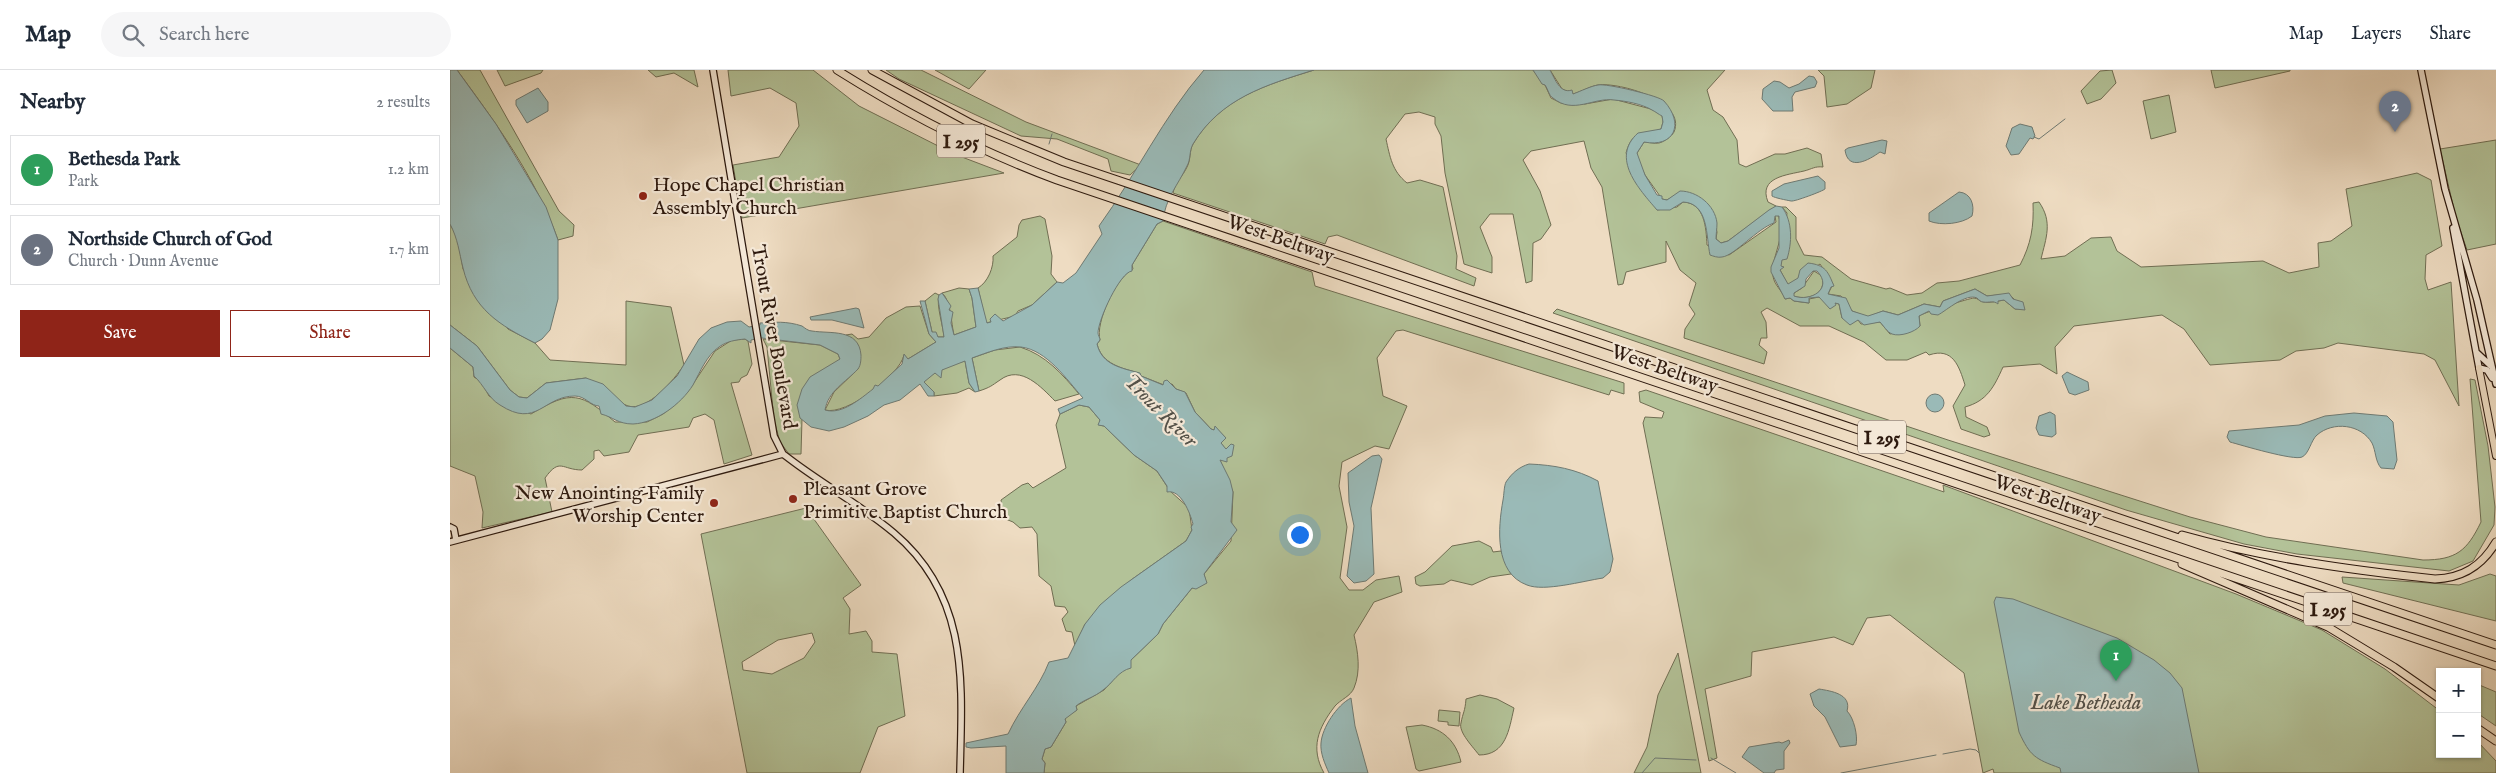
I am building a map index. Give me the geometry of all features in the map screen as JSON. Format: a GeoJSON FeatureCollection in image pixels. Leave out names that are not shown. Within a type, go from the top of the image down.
{"type":"FeatureCollection","features":[{"type":"Feature","properties":{"kind":"highway","name":"West Beltway"},"geometry":{"type":"LineString","coordinates":[[837,70],[910,114],[985,152],[1095,192],[2496,666]]}},
{"type":"Feature","properties":{"kind":"highway","name":"West Beltway"},"geometry":{"type":"LineString","coordinates":[[872,70],[931,104],[994,135],[1064,162],[2496,646]]}},
{"type":"Feature","properties":{"kind":"highway"},"geometry":{"type":"LineString","coordinates":[[2122,519],[2248,552],[2435,579],[2458,576],[2468,571],[2483,561],[2496,542]]}},
{"type":"Feature","properties":{"kind":"highway"},"geometry":{"type":"LineString","coordinates":[[2160,553],[2328,627],[2394,667],[2436,697]]}},
{"type":"Feature","properties":{"kind":"highway"},"geometry":{"type":"LineString","coordinates":[[2481,731],[2496,741]]}},
{"type":"Feature","properties":{"kind":"main road"},"geometry":{"type":"LineString","coordinates":[[2479,368],[2496,456]]}},
{"type":"Feature","properties":{"kind":"street","name":"Trout River Boulevard"},"geometry":{"type":"LineString","coordinates":[[713,70],[738,212],[754,326],[774,436],[783,454],[896,534],[920,560],[940,592],[953,623],[960,656],[960,773]]}},
{"type":"Feature","properties":{"kind":"street"},"geometry":{"type":"LineString","coordinates":[[2421,70],[2479,368],[2487,370],[2496,385]]}},
{"type":"Feature","properties":{"kind":"street"},"geometry":{"type":"LineString","coordinates":[[2447,196],[2478,300],[2496,385]]}},
{"type":"Feature","properties":{"kind":"street"},"geometry":{"type":"LineString","coordinates":[[2476,352],[2492,367]]}},
{"type":"Feature","properties":{"kind":"street"},"geometry":{"type":"LineString","coordinates":[[450,527],[454,529],[453,541],[783,454]]}},
{"type":"Feature","properties":{"kind":"green space"},"geometry":{"type":"Polygon","coordinates":[[[457,70],[480,70],[559,211],[574,225],[573,236],[558,240],[527,173],[486,110],[457,70]]]}},
{"type":"Feature","properties":{"kind":"green space"},"geometry":{"type":"Polygon","coordinates":[[[497,70],[543,70],[541,73],[505,86],[497,70]]]}},
{"type":"Feature","properties":{"kind":"green space"},"geometry":{"type":"Polygon","coordinates":[[[648,70],[694,70],[698,87],[674,73],[656,77],[648,70]]]}},
{"type":"Feature","properties":{"kind":"green space"},"geometry":{"type":"Polygon","coordinates":[[[728,70],[813,70],[859,106],[954,154],[1004,173],[742,218],[733,165],[779,157],[799,126],[796,103],[770,88],[731,96],[728,70]]]}},
{"type":"Feature","properties":{"kind":"green space"},"geometry":{"type":"Polygon","coordinates":[[[886,70],[921,70],[1026,122],[1141,165],[1130,175],[1111,171],[1108,159],[1057,139],[1021,136],[899,79],[886,70]]]}},
{"type":"Feature","properties":{"kind":"green space"},"geometry":{"type":"Polygon","coordinates":[[[935,70],[986,70],[969,89],[935,70]]]}},
{"type":"Feature","properties":{"kind":"green space"},"geometry":{"type":"Polygon","coordinates":[[[1314,70],[1533,70],[1545,85],[1551,98],[1561,103],[1585,104],[1613,99],[1651,109],[1662,115],[1661,129],[1635,136],[1626,153],[1657,210],[1677,207],[1683,202],[1690,203],[1696,207],[1703,218],[1707,245],[1729,255],[1776,222],[1775,216],[1777,214],[1781,229],[1774,261],[1773,276],[1785,299],[1790,298],[1794,301],[1809,303],[1809,299],[1819,297],[1839,304],[1842,318],[1858,320],[1861,324],[1880,322],[1890,334],[1920,326],[1919,316],[1922,314],[1974,298],[1983,302],[2004,300],[2015,309],[2024,309],[2009,294],[1987,296],[1975,289],[1943,301],[1940,307],[1924,304],[1898,315],[1883,311],[1868,317],[1852,311],[1841,296],[1828,294],[1833,284],[1820,264],[1788,285],[1780,270],[1787,213],[1782,207],[1786,207],[1796,217],[1796,239],[1804,255],[1822,257],[1851,279],[1886,289],[1890,288],[1907,295],[1922,293],[1937,283],[1959,281],[2020,265],[2031,235],[2033,203],[2039,202],[2046,216],[2047,223],[2041,259],[2065,256],[2091,238],[2111,237],[2117,251],[2141,267],[2263,261],[2289,273],[2319,267],[2318,243],[2331,241],[2352,226],[2346,189],[2417,173],[2431,180],[2442,246],[2426,255],[2425,279],[2428,290],[2451,282],[2459,406],[2435,360],[2424,354],[2338,343],[2324,348],[2296,351],[2280,360],[2210,365],[2184,329],[2162,315],[2074,326],[2055,347],[2057,374],[2040,364],[2003,367],[1989,392],[1979,401],[1965,407],[1966,417],[1987,427],[1990,435],[1984,437],[1961,429],[1953,406],[1965,385],[1954,360],[1944,354],[1929,355],[1926,352],[1907,360],[1886,360],[1864,342],[1829,326],[1800,326],[1767,308],[1761,312],[1766,322],[1767,338],[1761,338],[1759,345],[1767,352],[1764,364],[1684,338],[1685,329],[1695,314],[1689,305],[1696,283],[1680,270],[1666,241],[1666,262],[1626,272],[1623,284],[1618,285],[1602,187],[1591,168],[1584,141],[1531,151],[1523,160],[1540,191],[1551,225],[1541,239],[1533,243],[1532,281],[1526,283],[1513,214],[1490,214],[1480,227],[1492,257],[1492,273],[1464,264],[1445,173],[1441,136],[1435,124],[1435,117],[1419,112],[1405,114],[1386,139],[1390,158],[1398,174],[1407,183],[1420,180],[1443,187],[1457,256],[1456,269],[1476,278],[1474,286],[1337,235],[1328,237],[1325,244],[1173,193],[1188,164],[1193,144],[1204,128],[1217,115],[1230,104],[1246,95],[1279,81],[1314,70]]]}},
{"type":"Feature","properties":{"kind":"green space"},"geometry":{"type":"Polygon","coordinates":[[[1550,70],[1725,70],[1707,90],[1713,110],[1723,117],[1737,140],[1739,164],[1746,167],[1775,154],[1785,154],[1807,148],[1821,154],[1823,167],[1816,167],[1783,176],[1771,182],[1767,187],[1766,194],[1768,202],[1776,206],[1728,241],[1721,243],[1716,239],[1717,232],[1711,209],[1672,197],[1667,200],[1662,199],[1645,175],[1637,158],[1637,153],[1644,142],[1659,143],[1673,134],[1675,121],[1671,111],[1649,96],[1621,87],[1598,85],[1573,94],[1562,89],[1550,70]]]}},
{"type":"Feature","properties":{"kind":"green space"},"geometry":{"type":"Polygon","coordinates":[[[1818,70],[1875,70],[1871,88],[1847,104],[1827,107],[1824,76],[1818,70]]]}},
{"type":"Feature","properties":{"kind":"green space"},"geometry":{"type":"Polygon","coordinates":[[[2112,70],[2116,83],[2101,99],[2087,104],[2081,91],[2100,71],[2112,70]]]}},
{"type":"Feature","properties":{"kind":"green space"},"geometry":{"type":"Polygon","coordinates":[[[2211,70],[2290,70],[2290,71],[2215,88],[2211,70]]]}},
{"type":"Feature","properties":{"kind":"green space"},"geometry":{"type":"Polygon","coordinates":[[[2169,95],[2176,132],[2151,139],[2143,101],[2169,95]]]}},
{"type":"Feature","properties":{"kind":"green space"},"geometry":{"type":"Polygon","coordinates":[[[2496,140],[2496,244],[2467,250],[2456,218],[2440,149],[2496,140]]]}},
{"type":"Feature","properties":{"kind":"green space"},"geometry":{"type":"Polygon","coordinates":[[[1040,216],[1045,219],[1052,256],[1051,274],[1057,282],[1032,305],[1018,311],[1015,316],[986,323],[978,288],[990,274],[993,256],[1017,237],[1022,220],[1040,216]]]}},
{"type":"Feature","properties":{"kind":"green space"},"geometry":{"type":"Polygon","coordinates":[[[1163,221],[1312,272],[1315,286],[1624,383],[1624,394],[1611,390],[1609,395],[1403,330],[1396,331],[1377,358],[1383,396],[1407,406],[1389,449],[1375,446],[1342,462],[1339,486],[1347,527],[1340,578],[1349,590],[1363,590],[1376,580],[1399,576],[1402,592],[1374,602],[1354,635],[1358,655],[1358,668],[1354,688],[1329,714],[1320,730],[1318,738],[1317,755],[1324,773],[1044,773],[1045,763],[1042,759],[1045,749],[1051,747],[1066,722],[1065,719],[1068,715],[1077,710],[1076,706],[1104,690],[1158,634],[1163,624],[1192,588],[1206,583],[1204,574],[1231,541],[1233,492],[1220,460],[1226,450],[1221,443],[1226,438],[1215,427],[1214,430],[1211,429],[1195,412],[1186,393],[1176,389],[1172,384],[1164,385],[1141,376],[1139,373],[1113,364],[1103,356],[1097,344],[1100,340],[1099,332],[1108,301],[1120,281],[1133,269],[1132,265],[1157,224],[1163,221]]]}},
{"type":"Feature","properties":{"kind":"green space"},"geometry":{"type":"Polygon","coordinates":[[[450,224],[458,239],[463,269],[508,329],[535,343],[550,360],[626,365],[626,301],[671,307],[684,365],[674,379],[651,400],[635,407],[628,406],[614,398],[586,378],[546,383],[527,398],[519,397],[510,390],[477,346],[450,325],[450,224]]]}},
{"type":"Feature","properties":{"kind":"green space"},"geometry":{"type":"Polygon","coordinates":[[[1814,271],[1822,276],[1823,282],[1819,292],[1805,298],[1793,296],[1794,293],[1802,288],[1814,271]]]}},
{"type":"Feature","properties":{"kind":"green space"},"geometry":{"type":"Polygon","coordinates":[[[959,288],[969,289],[976,327],[954,335],[949,306],[942,293],[959,288]]]}},
{"type":"Feature","properties":{"kind":"green space"},"geometry":{"type":"Polygon","coordinates":[[[935,293],[939,295],[939,310],[944,337],[938,337],[932,332],[925,301],[935,293]]]}},
{"type":"Feature","properties":{"kind":"green space"},"geometry":{"type":"Polygon","coordinates":[[[920,306],[929,334],[936,342],[908,359],[904,355],[893,373],[883,383],[858,401],[846,407],[825,410],[834,392],[858,369],[860,356],[858,345],[846,335],[852,334],[858,339],[869,337],[886,318],[906,307],[920,306]]]}},
{"type":"Feature","properties":{"kind":"green space"},"geometry":{"type":"Polygon","coordinates":[[[1557,309],[1948,440],[2190,517],[2266,537],[2423,560],[2444,558],[2459,552],[2471,540],[2481,522],[2470,379],[2475,380],[2488,446],[2495,507],[2494,525],[2473,561],[2449,571],[2297,554],[2244,544],[2126,510],[1553,313],[1557,309]]]}},
{"type":"Feature","properties":{"kind":"green space"},"geometry":{"type":"Polygon","coordinates":[[[745,339],[748,341],[752,364],[747,375],[741,378],[739,382],[731,383],[752,455],[724,464],[714,420],[705,414],[693,418],[689,427],[638,435],[629,452],[604,456],[599,450],[594,451],[594,459],[582,470],[562,466],[554,468],[545,478],[552,512],[482,528],[483,512],[475,476],[450,466],[450,348],[473,367],[474,377],[482,382],[489,396],[531,414],[557,401],[576,398],[593,405],[615,422],[647,422],[663,414],[677,403],[691,387],[715,351],[732,340],[745,339]]]}},
{"type":"Feature","properties":{"kind":"green space"},"geometry":{"type":"Polygon","coordinates":[[[763,339],[820,345],[838,354],[840,359],[800,418],[802,419],[801,454],[789,454],[780,442],[774,420],[767,347],[763,339]]]}},
{"type":"Feature","properties":{"kind":"green space"},"geometry":{"type":"Polygon","coordinates":[[[1020,347],[1046,360],[1060,372],[1079,394],[1055,401],[1037,384],[1023,376],[1016,375],[1008,376],[979,391],[972,358],[995,350],[1020,347]]]}},
{"type":"Feature","properties":{"kind":"green space"},"geometry":{"type":"Polygon","coordinates":[[[965,361],[969,383],[975,392],[969,388],[957,393],[934,396],[934,392],[924,382],[927,377],[953,364],[965,361]]]}},
{"type":"Feature","properties":{"kind":"green space"},"geometry":{"type":"Polygon","coordinates":[[[1646,390],[1944,492],[1943,485],[2236,594],[2322,630],[2385,669],[2436,708],[2436,758],[2481,758],[2481,745],[2496,761],[2496,773],[1994,773],[1993,769],[1983,773],[1964,673],[1890,615],[1867,618],[1853,645],[1834,637],[1752,652],[1751,676],[1705,689],[1717,758],[1709,761],[1643,423],[1645,417],[1662,418],[1664,412],[1640,402],[1639,392],[1646,390]]]}},
{"type":"Feature","properties":{"kind":"green space"},"geometry":{"type":"Polygon","coordinates":[[[1079,405],[1089,407],[1100,420],[1099,425],[1104,426],[1134,455],[1157,471],[1170,491],[1189,508],[1192,530],[1186,541],[1131,580],[1085,624],[1075,646],[1072,632],[1066,631],[1062,619],[1068,612],[1065,607],[1055,606],[1051,586],[1039,576],[1037,534],[1032,527],[1020,528],[1013,522],[1003,518],[1001,500],[1022,485],[1028,483],[1033,488],[1066,468],[1056,425],[1060,414],[1079,405]]]}},
{"type":"Feature","properties":{"kind":"green space"},"geometry":{"type":"Polygon","coordinates":[[[806,508],[861,585],[843,598],[850,609],[849,634],[866,631],[872,641],[872,652],[897,654],[905,716],[878,727],[860,773],[747,773],[701,534],[806,508]],[[812,633],[778,640],[742,662],[743,670],[772,674],[804,658],[815,642],[812,633]]]}},
{"type":"Feature","properties":{"kind":"green space"},"geometry":{"type":"Polygon","coordinates":[[[1479,541],[1491,547],[1493,552],[1501,551],[1511,574],[1490,577],[1472,585],[1451,580],[1444,584],[1420,586],[1416,584],[1415,577],[1425,572],[1452,546],[1479,541]]]}},
{"type":"Feature","properties":{"kind":"green space"},"geometry":{"type":"Polygon","coordinates":[[[2490,574],[2496,576],[2496,621],[2343,583],[2342,577],[2459,585],[2490,574]]]}},
{"type":"Feature","properties":{"kind":"green space"},"geometry":{"type":"Polygon","coordinates":[[[1678,653],[1701,773],[1634,773],[1647,747],[1658,695],[1678,653]]]}},
{"type":"Feature","properties":{"kind":"green space"},"geometry":{"type":"Polygon","coordinates":[[[2481,686],[2496,692],[2496,726],[2481,716],[2481,686]]]}},
{"type":"Feature","properties":{"kind":"green space"},"geometry":{"type":"Polygon","coordinates":[[[1480,695],[1497,699],[1514,708],[1508,733],[1501,746],[1488,754],[1479,755],[1464,735],[1461,727],[1466,699],[1480,695]]]}},
{"type":"Feature","properties":{"kind":"green space"},"geometry":{"type":"Polygon","coordinates":[[[1439,710],[1460,712],[1459,726],[1448,725],[1448,722],[1438,721],[1439,710]]]}},
{"type":"Feature","properties":{"kind":"green space"},"geometry":{"type":"Polygon","coordinates":[[[1422,725],[1436,730],[1447,737],[1456,748],[1461,762],[1419,771],[1416,769],[1406,727],[1422,725]]]}},
{"type":"Feature","properties":{"kind":"water"},"geometry":{"type":"Polygon","coordinates":[[[450,70],[457,70],[496,124],[546,207],[558,240],[558,299],[550,330],[542,339],[535,343],[489,314],[473,294],[467,282],[457,240],[450,224],[450,70]]]}},
{"type":"Feature","properties":{"kind":"water","name":"Trout River"},"geometry":{"type":"Polygon","coordinates":[[[1204,70],[1314,70],[1279,81],[1246,95],[1217,115],[1204,128],[1193,144],[1188,163],[1166,206],[1163,221],[1157,224],[1132,265],[1132,271],[1127,273],[1122,279],[1110,298],[1099,327],[1100,340],[1097,344],[1103,357],[1113,364],[1140,373],[1141,376],[1163,385],[1164,381],[1167,380],[1176,389],[1185,392],[1195,412],[1211,429],[1214,430],[1215,426],[1226,438],[1221,443],[1226,449],[1231,444],[1234,445],[1232,456],[1227,458],[1227,462],[1220,460],[1230,480],[1233,492],[1231,522],[1237,530],[1204,574],[1207,583],[1196,589],[1192,588],[1163,624],[1158,634],[1131,660],[1131,668],[1119,674],[1100,692],[1076,706],[1077,710],[1065,719],[1066,722],[1051,747],[1045,749],[1042,759],[1045,763],[1044,773],[1006,773],[1006,746],[971,748],[966,747],[966,743],[1008,734],[1040,681],[1049,662],[1068,658],[1085,624],[1100,605],[1121,587],[1186,541],[1193,524],[1181,498],[1177,494],[1167,492],[1167,486],[1157,471],[1134,455],[1104,426],[1098,425],[1100,420],[1089,407],[1079,405],[1060,414],[1058,409],[1083,398],[1048,360],[1030,349],[1021,347],[1002,348],[989,352],[972,358],[979,391],[975,392],[969,383],[965,361],[942,370],[941,378],[935,373],[924,382],[934,392],[934,396],[928,396],[920,384],[900,400],[884,405],[868,416],[844,427],[829,431],[811,427],[800,418],[797,405],[802,389],[810,377],[840,359],[838,354],[820,345],[762,338],[751,340],[751,343],[745,339],[725,343],[711,354],[693,385],[682,399],[659,416],[642,423],[633,424],[623,423],[601,414],[599,406],[579,396],[564,397],[532,413],[513,412],[492,399],[474,376],[473,367],[450,348],[450,325],[477,346],[510,390],[519,397],[527,398],[546,383],[586,378],[603,384],[626,406],[635,407],[652,400],[677,376],[699,339],[711,328],[727,322],[741,321],[749,327],[760,325],[760,323],[791,323],[811,331],[849,336],[859,346],[861,362],[859,367],[830,397],[825,410],[831,411],[844,408],[873,389],[875,385],[878,386],[902,364],[904,354],[908,359],[936,342],[929,334],[920,301],[925,301],[932,332],[936,332],[938,337],[944,337],[938,299],[942,293],[951,306],[949,310],[953,312],[951,323],[954,335],[976,327],[969,289],[978,288],[987,323],[991,322],[990,319],[995,314],[1003,321],[1032,305],[1057,282],[1063,283],[1076,273],[1102,234],[1099,226],[1176,107],[1204,70]]]}},
{"type":"Feature","properties":{"kind":"water"},"geometry":{"type":"Polygon","coordinates":[[[1533,70],[1550,70],[1561,88],[1568,91],[1572,90],[1573,94],[1592,86],[1603,85],[1643,93],[1664,101],[1674,118],[1675,126],[1673,132],[1669,138],[1663,141],[1654,143],[1644,142],[1637,153],[1645,175],[1657,195],[1667,200],[1680,191],[1699,196],[1709,205],[1716,216],[1716,239],[1721,243],[1728,241],[1769,210],[1776,206],[1782,207],[1790,226],[1791,239],[1787,259],[1782,260],[1781,266],[1784,267],[1780,270],[1788,284],[1798,278],[1800,270],[1808,263],[1819,265],[1826,270],[1834,286],[1831,287],[1828,294],[1846,298],[1852,311],[1868,316],[1883,311],[1898,315],[1924,304],[1940,307],[1943,301],[1975,289],[1987,296],[2009,293],[2013,299],[2023,302],[2025,310],[2015,309],[2004,300],[1998,301],[1998,304],[1982,302],[1973,297],[1957,303],[1938,315],[1931,314],[1929,311],[1919,316],[1920,326],[1918,328],[1907,333],[1895,335],[1888,332],[1880,322],[1864,325],[1858,320],[1850,325],[1842,318],[1839,304],[1835,303],[1836,305],[1830,309],[1819,297],[1809,298],[1809,303],[1794,301],[1790,298],[1785,299],[1771,272],[1771,267],[1779,248],[1779,216],[1775,216],[1774,223],[1761,230],[1733,252],[1722,257],[1710,255],[1705,222],[1698,208],[1683,202],[1670,210],[1657,210],[1630,173],[1627,153],[1630,143],[1638,133],[1661,129],[1662,116],[1644,106],[1619,100],[1568,105],[1552,97],[1545,85],[1542,84],[1533,70]],[[1813,271],[1806,279],[1805,286],[1794,293],[1794,296],[1807,297],[1818,292],[1823,283],[1822,277],[1817,271],[1813,271]]]}},
{"type":"Feature","properties":{"kind":"water"},"geometry":{"type":"Polygon","coordinates":[[[1809,76],[1814,77],[1817,82],[1815,87],[1795,92],[1792,97],[1793,111],[1773,111],[1762,99],[1763,89],[1774,81],[1780,82],[1789,88],[1799,84],[1809,76]]]}},
{"type":"Feature","properties":{"kind":"water"},"geometry":{"type":"Polygon","coordinates":[[[538,88],[548,102],[548,111],[527,123],[516,105],[516,100],[538,88]]]}},
{"type":"Feature","properties":{"kind":"water"},"geometry":{"type":"Polygon","coordinates":[[[2020,124],[2032,127],[2035,136],[2033,139],[2030,138],[2019,154],[2011,155],[2006,146],[2012,128],[2020,124]]]}},
{"type":"Feature","properties":{"kind":"water"},"geometry":{"type":"Polygon","coordinates":[[[1882,140],[1887,141],[1885,154],[1880,152],[1860,162],[1850,161],[1847,157],[1845,150],[1848,148],[1882,140]]]}},
{"type":"Feature","properties":{"kind":"water"},"geometry":{"type":"Polygon","coordinates":[[[1818,176],[1825,182],[1825,189],[1819,192],[1793,201],[1772,196],[1772,191],[1784,184],[1818,176]]]}},
{"type":"Feature","properties":{"kind":"water"},"geometry":{"type":"Polygon","coordinates":[[[1959,192],[1967,195],[1971,200],[1972,216],[1963,221],[1951,223],[1934,223],[1929,221],[1929,213],[1959,192]]]}},
{"type":"Feature","properties":{"kind":"water"},"geometry":{"type":"Polygon","coordinates":[[[859,309],[864,328],[832,320],[811,320],[810,317],[859,309]]]}},
{"type":"Feature","properties":{"kind":"water"},"geometry":{"type":"Polygon","coordinates":[[[2067,372],[2088,382],[2089,390],[2075,395],[2069,393],[2062,376],[2067,372]]]}},
{"type":"Feature","properties":{"kind":"water"},"geometry":{"type":"Polygon","coordinates":[[[1935,394],[1941,397],[1944,403],[1941,409],[1935,412],[1929,409],[1926,403],[1929,397],[1935,394]]]}},
{"type":"Feature","properties":{"kind":"water"},"geometry":{"type":"Polygon","coordinates":[[[2050,412],[2055,415],[2056,434],[2052,437],[2039,435],[2036,428],[2039,416],[2050,412]]]}},
{"type":"Feature","properties":{"kind":"water"},"geometry":{"type":"Polygon","coordinates":[[[2354,413],[2387,416],[2393,422],[2397,460],[2394,469],[2381,468],[2372,443],[2354,428],[2339,426],[2324,431],[2315,437],[2302,457],[2297,458],[2230,442],[2227,437],[2229,431],[2299,425],[2325,416],[2354,413]]]}},
{"type":"Feature","properties":{"kind":"water"},"geometry":{"type":"Polygon","coordinates":[[[1379,455],[1382,459],[1371,508],[1374,574],[1366,581],[1354,583],[1347,576],[1354,526],[1349,502],[1348,473],[1372,456],[1379,455]]]}},
{"type":"Feature","properties":{"kind":"water"},"geometry":{"type":"Polygon","coordinates":[[[1529,464],[1565,468],[1598,481],[1613,559],[1610,572],[1603,578],[1553,587],[1534,587],[1516,579],[1509,571],[1504,560],[1500,536],[1505,486],[1513,473],[1529,464]]]}},
{"type":"Feature","properties":{"kind":"water","name":"Lake Bethesda"},"geometry":{"type":"Polygon","coordinates":[[[1996,597],[2013,599],[2117,638],[2154,660],[2170,673],[2182,688],[2199,773],[2061,773],[2060,768],[2034,756],[2019,732],[1994,602],[1996,597]]]}},
{"type":"Feature","properties":{"kind":"water"},"geometry":{"type":"Polygon","coordinates":[[[1819,689],[1844,697],[1848,705],[1847,711],[1855,727],[1856,745],[1840,747],[1825,717],[1814,706],[1810,694],[1819,689]]]}},
{"type":"Feature","properties":{"kind":"water"},"geometry":{"type":"Polygon","coordinates":[[[1351,698],[1355,726],[1368,773],[1329,773],[1321,751],[1322,737],[1327,724],[1336,711],[1351,698]]]}},
{"type":"Feature","properties":{"kind":"water"},"geometry":{"type":"Polygon","coordinates":[[[1789,740],[1790,743],[1784,751],[1784,769],[1776,770],[1774,773],[1764,773],[1742,757],[1749,747],[1782,743],[1789,740]]]}},
{"type":"Feature","properties":{"kind":"waterway"},"geometry":{"type":"LineString","coordinates":[[2034,137],[2039,139],[2065,119]]}},
{"type":"Feature","properties":{"kind":"waterway"},"geometry":{"type":"LineString","coordinates":[[1049,144],[1052,134]]}},
{"type":"Feature","properties":{"kind":"waterway"},"geometry":{"type":"LineString","coordinates":[[1943,754],[1970,749],[1976,750],[1979,753]]}},
{"type":"Feature","properties":{"kind":"waterway"},"geometry":{"type":"LineString","coordinates":[[1841,773],[1936,755]]}},
{"type":"Feature","properties":{"kind":"waterway"},"geometry":{"type":"LineString","coordinates":[[1642,773],[1655,758],[1696,760]]}},
{"type":"Feature","properties":{"kind":"waterway"},"geometry":{"type":"LineString","coordinates":[[1711,758],[1736,773]]}},
{"type":"Feature","properties":{"kind":"place","name":"Northside Church of God"},"geometry":{"type":"Point","coordinates":[2395,132]}},
{"type":"Feature","properties":{"kind":"place","name":"Hope Chapel Christian Assembly Church"},"geometry":{"type":"Point","coordinates":[643,196]}},
{"type":"Feature","properties":{"kind":"place","name":"Pleasant Grove Primitive Baptist Church"},"geometry":{"type":"Point","coordinates":[793,499]}},
{"type":"Feature","properties":{"kind":"place","name":"New Anointing Family Worship Center"},"geometry":{"type":"Point","coordinates":[714,503]}},
{"type":"Feature","properties":{"kind":"place","name":"Bethesda Park"},"geometry":{"type":"Point","coordinates":[2116,681]}}]}
